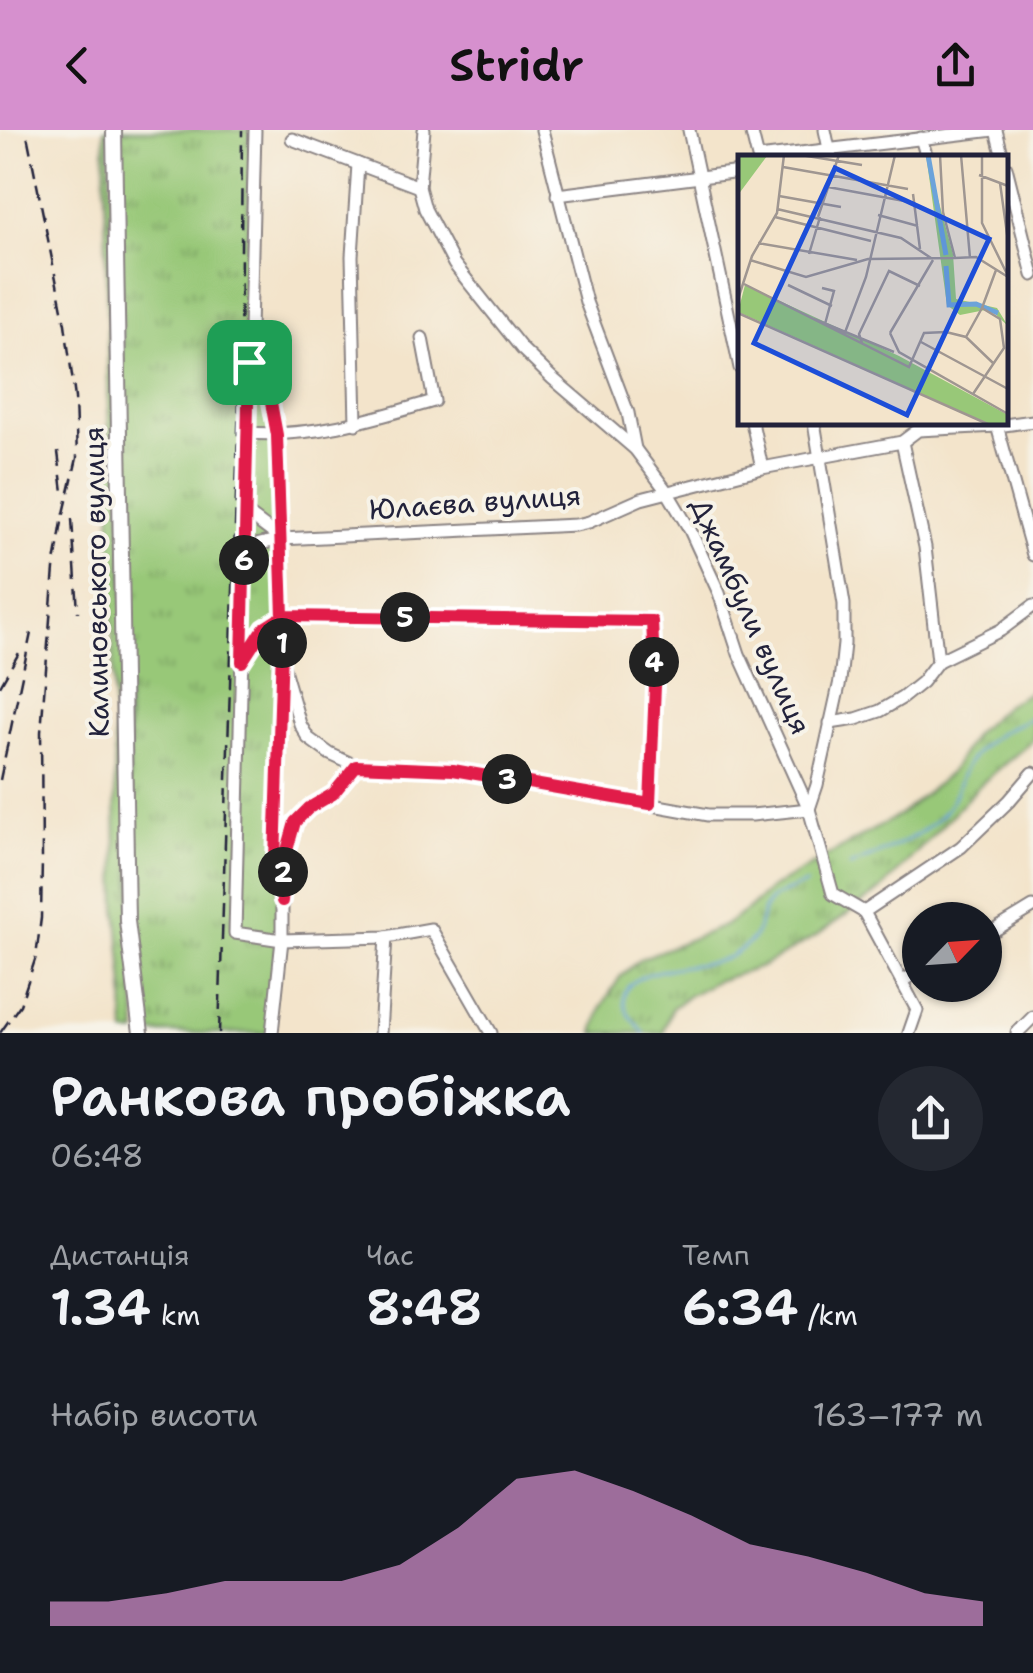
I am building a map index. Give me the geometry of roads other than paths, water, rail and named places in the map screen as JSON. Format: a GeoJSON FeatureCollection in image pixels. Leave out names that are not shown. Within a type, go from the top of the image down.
{"type":"FeatureCollection","features":[{"type":"Feature","properties":{"kind":"street","name":"Калиновського вулиця"},"geometry":{"type":"LineString","coordinates":[[114,130],[127,922],[141,1033]]}},
{"type":"Feature","properties":{"kind":"street"},"geometry":{"type":"LineString","coordinates":[[255,130],[234,933],[282,940],[386,938],[431,928],[491,1033]]}},
{"type":"Feature","properties":{"kind":"street","name":"Джамбули вулиця"},"geometry":{"type":"LineString","coordinates":[[424,130],[418,188],[454,264],[522,348],[635,449],[668,493],[707,564],[739,654],[809,809],[834,894],[864,912],[902,980]]}},
{"type":"Feature","properties":{"kind":"street","name":"Джамбули вулиця"},"geometry":{"type":"LineString","coordinates":[[542,130],[586,302],[628,413],[635,449]]}},
{"type":"Feature","properties":{"kind":"street"},"geometry":{"type":"LineString","coordinates":[[690,130],[738,359]]}},
{"type":"Feature","properties":{"kind":"street"},"geometry":{"type":"LineString","coordinates":[[751,130],[757,155]]}},
{"type":"Feature","properties":{"kind":"street"},"geometry":{"type":"LineString","coordinates":[[825,130],[830,153]]}},
{"type":"Feature","properties":{"kind":"street"},"geometry":{"type":"LineString","coordinates":[[801,155],[995,130],[1002,155]]}},
{"type":"Feature","properties":{"kind":"street"},"geometry":{"type":"LineString","coordinates":[[922,138],[926,155]]}},
{"type":"Feature","properties":{"kind":"street"},"geometry":{"type":"LineString","coordinates":[[292,139],[418,188]]}},
{"type":"Feature","properties":{"kind":"street"},"geometry":{"type":"LineString","coordinates":[[356,424],[352,256],[358,164]]}},
{"type":"Feature","properties":{"kind":"street"},"geometry":{"type":"LineString","coordinates":[[558,195],[738,172]]}},
{"type":"Feature","properties":{"kind":"street"},"geometry":{"type":"LineString","coordinates":[[1008,175],[1033,275]]}},
{"type":"Feature","properties":{"kind":"street"},"geometry":{"type":"LineString","coordinates":[[248,433],[277,435],[356,424],[434,401],[422,338]]}},
{"type":"Feature","properties":{"kind":"street"},"geometry":{"type":"LineString","coordinates":[[249,362],[270,397],[277,435],[283,616],[275,860],[282,901]]}},
{"type":"Feature","properties":{"kind":"street","name":"Юлаєва вулиця"},"geometry":{"type":"LineString","coordinates":[[1008,423],[1033,421]]}},
{"type":"Feature","properties":{"kind":"street"},"geometry":{"type":"LineString","coordinates":[[753,425],[762,468]]}},
{"type":"Feature","properties":{"kind":"street"},"geometry":{"type":"LineString","coordinates":[[282,662],[300,724],[308,738],[356,766],[453,770],[708,815],[809,809],[840,681],[844,644],[844,604],[815,425]]}},
{"type":"Feature","properties":{"kind":"street","name":"Юлаєва вулиця"},"geometry":{"type":"LineString","coordinates":[[244,548],[281,539],[576,526],[641,499],[762,468],[902,442],[918,430],[984,425]]}},
{"type":"Feature","properties":{"kind":"street"},"geometry":{"type":"LineString","coordinates":[[997,425],[1033,555]]}},
{"type":"Feature","properties":{"kind":"street"},"geometry":{"type":"LineString","coordinates":[[902,442],[924,547],[938,662]]}},
{"type":"Feature","properties":{"kind":"street"},"geometry":{"type":"LineString","coordinates":[[246,512],[281,539]]}},
{"type":"Feature","properties":{"kind":"street"},"geometry":{"type":"LineString","coordinates":[[830,722],[880,711],[912,690],[938,662],[1001,630],[1033,606]]}},
{"type":"Feature","properties":{"kind":"street"},"geometry":{"type":"LineString","coordinates":[[242,662],[264,628],[283,616],[652,621],[655,686],[650,804]]}},
{"type":"Feature","properties":{"kind":"street"},"geometry":{"type":"LineString","coordinates":[[272,1033],[286,854],[295,822],[333,794],[356,766]]}},
{"type":"Feature","properties":{"kind":"street"},"geometry":{"type":"LineString","coordinates":[[864,912],[960,846],[1033,773]]}},
{"type":"Feature","properties":{"kind":"street"},"geometry":{"type":"LineString","coordinates":[[1002,926],[1033,907]]}},
{"type":"Feature","properties":{"kind":"street"},"geometry":{"type":"LineString","coordinates":[[380,1033],[386,938]]}},
{"type":"Feature","properties":{"kind":"street","name":"Джамбули вулиця"},"geometry":{"type":"LineString","coordinates":[[909,1033],[918,1010],[914,1002]]}},
{"type":"Feature","properties":{"kind":"street"},"geometry":{"type":"LineString","coordinates":[[1016,1033],[1033,1016]]}},
{"type":"Feature","properties":{"kind":"waterway"},"geometry":{"type":"LineString","coordinates":[[850,866],[901,843],[935,821],[949,806],[965,768],[978,750],[1033,717]]}},
{"type":"Feature","properties":{"kind":"waterway"},"geometry":{"type":"LineString","coordinates":[[644,1033],[629,1015],[624,999],[628,987],[654,972],[732,955],[752,940],[771,900],[806,884]]}},
{"type":"Feature","properties":{"kind":"railway"},"geometry":{"type":"LineString","coordinates":[[0,1033],[20,1005],[36,957],[41,918],[41,732],[54,569],[77,458],[75,398],[65,324],[26,130]]}},
{"type":"Feature","properties":{"kind":"railway"},"geometry":{"type":"LineString","coordinates":[[219,1033],[240,368],[242,130]]}},
{"type":"Feature","properties":{"kind":"railway"},"geometry":{"type":"LineString","coordinates":[[58,452],[63,492]]}},
{"type":"Feature","properties":{"kind":"railway"},"geometry":{"type":"LineString","coordinates":[[72,519],[78,612]]}},
{"type":"Feature","properties":{"kind":"railway"},"geometry":{"type":"LineString","coordinates":[[0,780],[31,633]]}},
{"type":"Feature","properties":{"kind":"railway"},"geometry":{"type":"LineString","coordinates":[[0,686],[20,651]]}}]}
